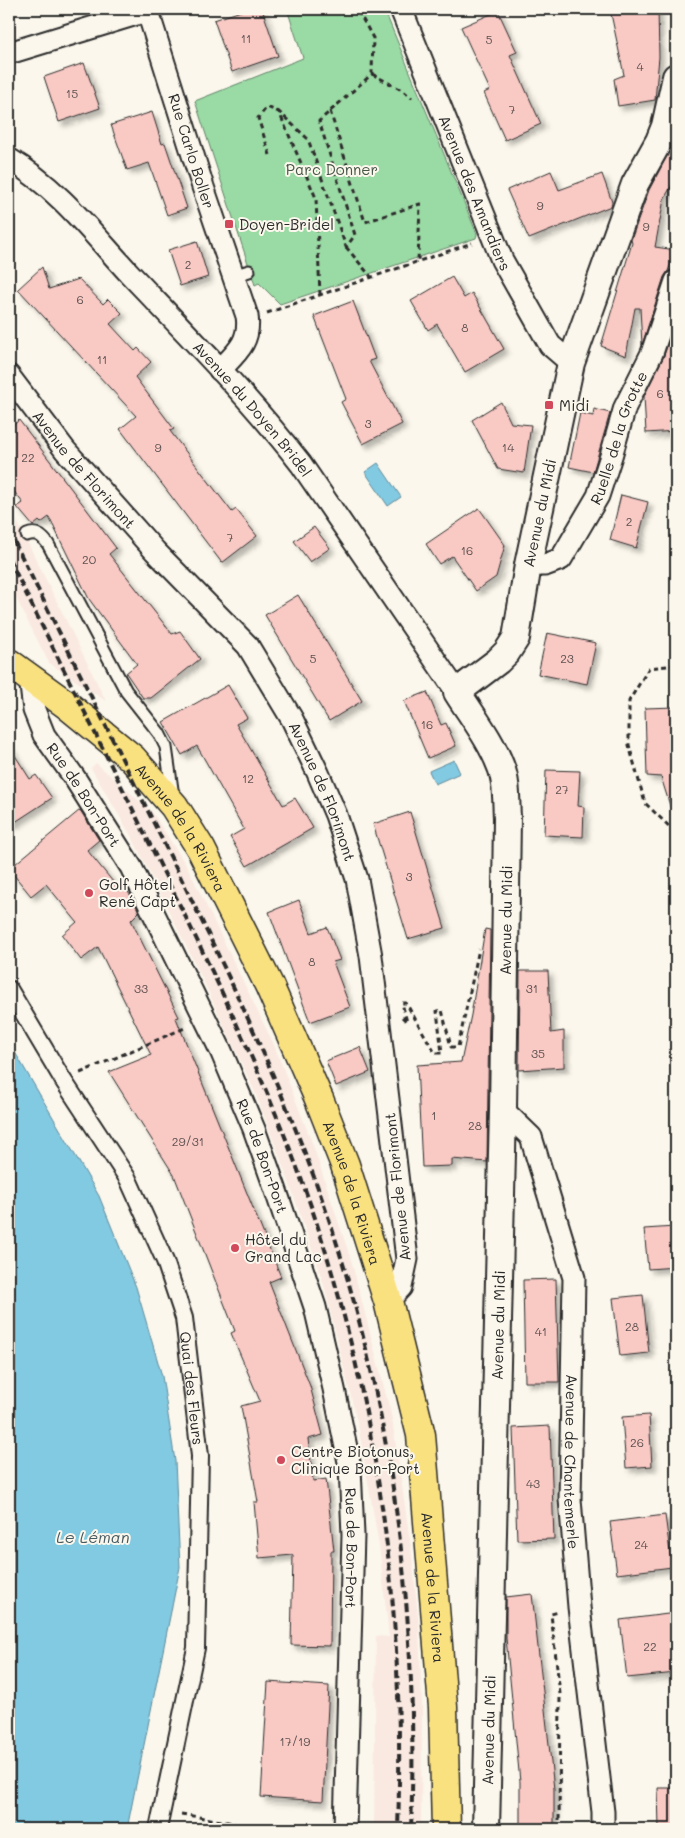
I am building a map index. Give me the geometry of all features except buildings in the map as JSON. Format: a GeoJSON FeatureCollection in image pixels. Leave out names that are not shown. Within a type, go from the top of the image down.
{"type":"FeatureCollection","features":[{"type":"Feature","properties":{"kind":"main road","name":"Avenue de la Riviera"},"geometry":{"type":"LineString","coordinates":[[20,670],[68,705],[132,758],[174,806],[201,848],[291,1033],[344,1165],[388,1301],[421,1435],[443,1707],[446,1829]]}},
{"type":"Feature","properties":{"kind":"street"},"geometry":{"type":"LineString","coordinates":[[9,53],[149,9]]}},
{"type":"Feature","properties":{"kind":"street","name":"Rue Carlo Boller"},"geometry":{"type":"LineString","coordinates":[[149,9],[241,273],[248,333],[245,341],[220,370]]}},
{"type":"Feature","properties":{"kind":"street","name":"Avenue des Amandiers"},"geometry":{"type":"LineString","coordinates":[[402,9],[502,260],[550,345],[571,363]]}},
{"type":"Feature","properties":{"kind":"street","name":"Avenue du Midi"},"geometry":{"type":"LineString","coordinates":[[486,1829],[507,858],[505,788],[502,770],[457,692],[508,652],[516,638],[528,565],[571,363],[635,184],[659,141],[665,126],[676,78]]}},
{"type":"Feature","properties":{"kind":"street","name":"Avenue du Doyen Bridel"},"geometry":{"type":"LineString","coordinates":[[9,159],[60,199],[281,438],[301,464],[457,692]]}},
{"type":"Feature","properties":{"kind":"street","name":"Ruelle de la Grotte"},"geometry":{"type":"LineString","coordinates":[[528,565],[545,565],[561,558],[598,496],[625,407],[652,353],[676,281]]}},
{"type":"Feature","properties":{"kind":"street","name":"Avenue de Florimont"},"geometry":{"type":"LineString","coordinates":[[9,376],[65,450],[148,544],[248,646],[292,719],[336,816],[357,879],[371,956],[407,1260],[401,1288],[388,1301]]}},
{"type":"Feature","properties":{"kind":"street","name":"Rue de Bon-Port"},"geometry":{"type":"LineString","coordinates":[[20,670],[44,735],[74,777],[131,867],[206,1019],[254,1129],[306,1278],[332,1380],[350,1466],[354,1535],[345,1829]]}},
{"type":"Feature","properties":{"kind":"street","name":"Quai des Fleurs"},"geometry":{"type":"LineString","coordinates":[[9,989],[63,1080],[128,1179],[165,1261],[184,1318],[200,1456],[196,1648],[158,1829]]}},
{"type":"Feature","properties":{"kind":"street","name":"Avenue de Chantemerle"},"geometry":{"type":"LineString","coordinates":[[503,1110],[530,1136],[574,1278],[570,1499],[579,1607],[603,1829]]}},
{"type":"Feature","properties":{"kind":"lane"},"geometry":{"type":"LineString","coordinates":[[27,535],[37,534],[43,537],[48,544],[126,691],[159,733],[166,748],[174,806]]}},
{"type":"Feature","properties":{"kind":"path"},"geometry":{"type":"LineString","coordinates":[[346,247],[355,235],[319,121],[372,74],[373,38],[357,9]]}},
{"type":"Feature","properties":{"kind":"path"},"geometry":{"type":"LineString","coordinates":[[372,74],[402,90],[414,100]]}},
{"type":"Feature","properties":{"kind":"path"},"geometry":{"type":"LineString","coordinates":[[270,155],[258,118],[267,107],[279,112],[308,139],[346,247],[372,278]]}},
{"type":"Feature","properties":{"kind":"path"},"geometry":{"type":"LineString","coordinates":[[279,112],[316,198],[320,295]]}},
{"type":"Feature","properties":{"kind":"path"},"geometry":{"type":"LineString","coordinates":[[330,112],[365,222],[420,204],[418,262]]}},
{"type":"Feature","properties":{"kind":"path"},"geometry":{"type":"LineString","coordinates":[[247,316],[276,310],[493,236]]}},
{"type":"Feature","properties":{"kind":"path"},"geometry":{"type":"LineString","coordinates":[[676,665],[649,668],[629,701],[630,745],[645,803],[676,833]]}},
{"type":"Feature","properties":{"kind":"path"},"geometry":{"type":"LineString","coordinates":[[374,990],[407,1022],[402,1004],[406,1003],[434,1053],[442,1053],[437,1011],[442,1010],[451,1046],[458,1046],[479,949]]}},
{"type":"Feature","properties":{"kind":"path"},"geometry":{"type":"LineString","coordinates":[[90,1068],[206,1019]]}},
{"type":"Feature","properties":{"kind":"path"},"geometry":{"type":"LineString","coordinates":[[558,1829],[560,1694],[552,1614],[579,1607]]}},
{"type":"Feature","properties":{"kind":"path"},"geometry":{"type":"LineString","coordinates":[[163,1810],[268,1829]]}},
{"type":"Feature","properties":{"kind":"shaded area"},"geometry":{"type":"Polygon","coordinates":[[[9,505],[106,701],[49,663],[9,584],[9,505]]]}},
{"type":"Feature","properties":{"kind":"shaded area"},"geometry":{"type":"Polygon","coordinates":[[[96,763],[152,812],[188,868],[274,1045],[313,1145],[352,1263],[392,1418],[411,1547],[419,1627],[422,1708],[421,1829],[374,1829],[376,1636],[389,1637],[379,1545],[359,1430],[324,1285],[288,1179],[254,1090],[202,978],[133,839],[91,768],[96,763]]]}},
{"type":"Feature","properties":{"kind":"green space","name":"Parc Donner"},"geometry":{"type":"Polygon","coordinates":[[[287,9],[384,9],[477,234],[476,238],[280,304],[259,283],[255,285],[195,101],[303,58],[287,9]]]}},
{"type":"Feature","properties":{"kind":"water"},"geometry":{"type":"Polygon","coordinates":[[[378,463],[401,497],[388,506],[365,472],[378,463]]]}},
{"type":"Feature","properties":{"kind":"water"},"geometry":{"type":"Polygon","coordinates":[[[454,760],[460,773],[435,784],[429,771],[454,760]]]}},
{"type":"Feature","properties":{"kind":"water","name":"Le Léman"},"geometry":{"type":"Polygon","coordinates":[[[9,1042],[99,1196],[136,1287],[162,1376],[175,1461],[180,1567],[127,1829],[9,1829],[9,1042]]]}},
{"type":"Feature","properties":{"kind":"railway"},"geometry":{"type":"LineString","coordinates":[[9,531],[235,990],[307,1159],[347,1278],[367,1355],[384,1433],[396,1511],[405,1590],[410,1670],[412,1749],[411,1829]]}},
{"type":"Feature","properties":{"kind":"railway"},"geometry":{"type":"LineString","coordinates":[[9,559],[244,1040],[296,1166],[336,1285],[355,1361],[371,1438],[383,1515],[392,1593],[397,1671],[398,1829]]}},
{"type":"Feature","properties":{"kind":"place","name":"Doyen-Bridel"},"geometry":{"type":"Point","coordinates":[229,224]}},
{"type":"Feature","properties":{"kind":"place","name":"Midi"},"geometry":{"type":"Point","coordinates":[549,405]}},
{"type":"Feature","properties":{"kind":"place","name":"Golf Hôtel René Capt"},"geometry":{"type":"Point","coordinates":[89,893]}},
{"type":"Feature","properties":{"kind":"place","name":"Hôtel du Grand Lac"},"geometry":{"type":"Point","coordinates":[235,1248]}},
{"type":"Feature","properties":{"kind":"place","name":"Centre Biotonus, Clinique Bon-Port"},"geometry":{"type":"Point","coordinates":[281,1460]}}]}
